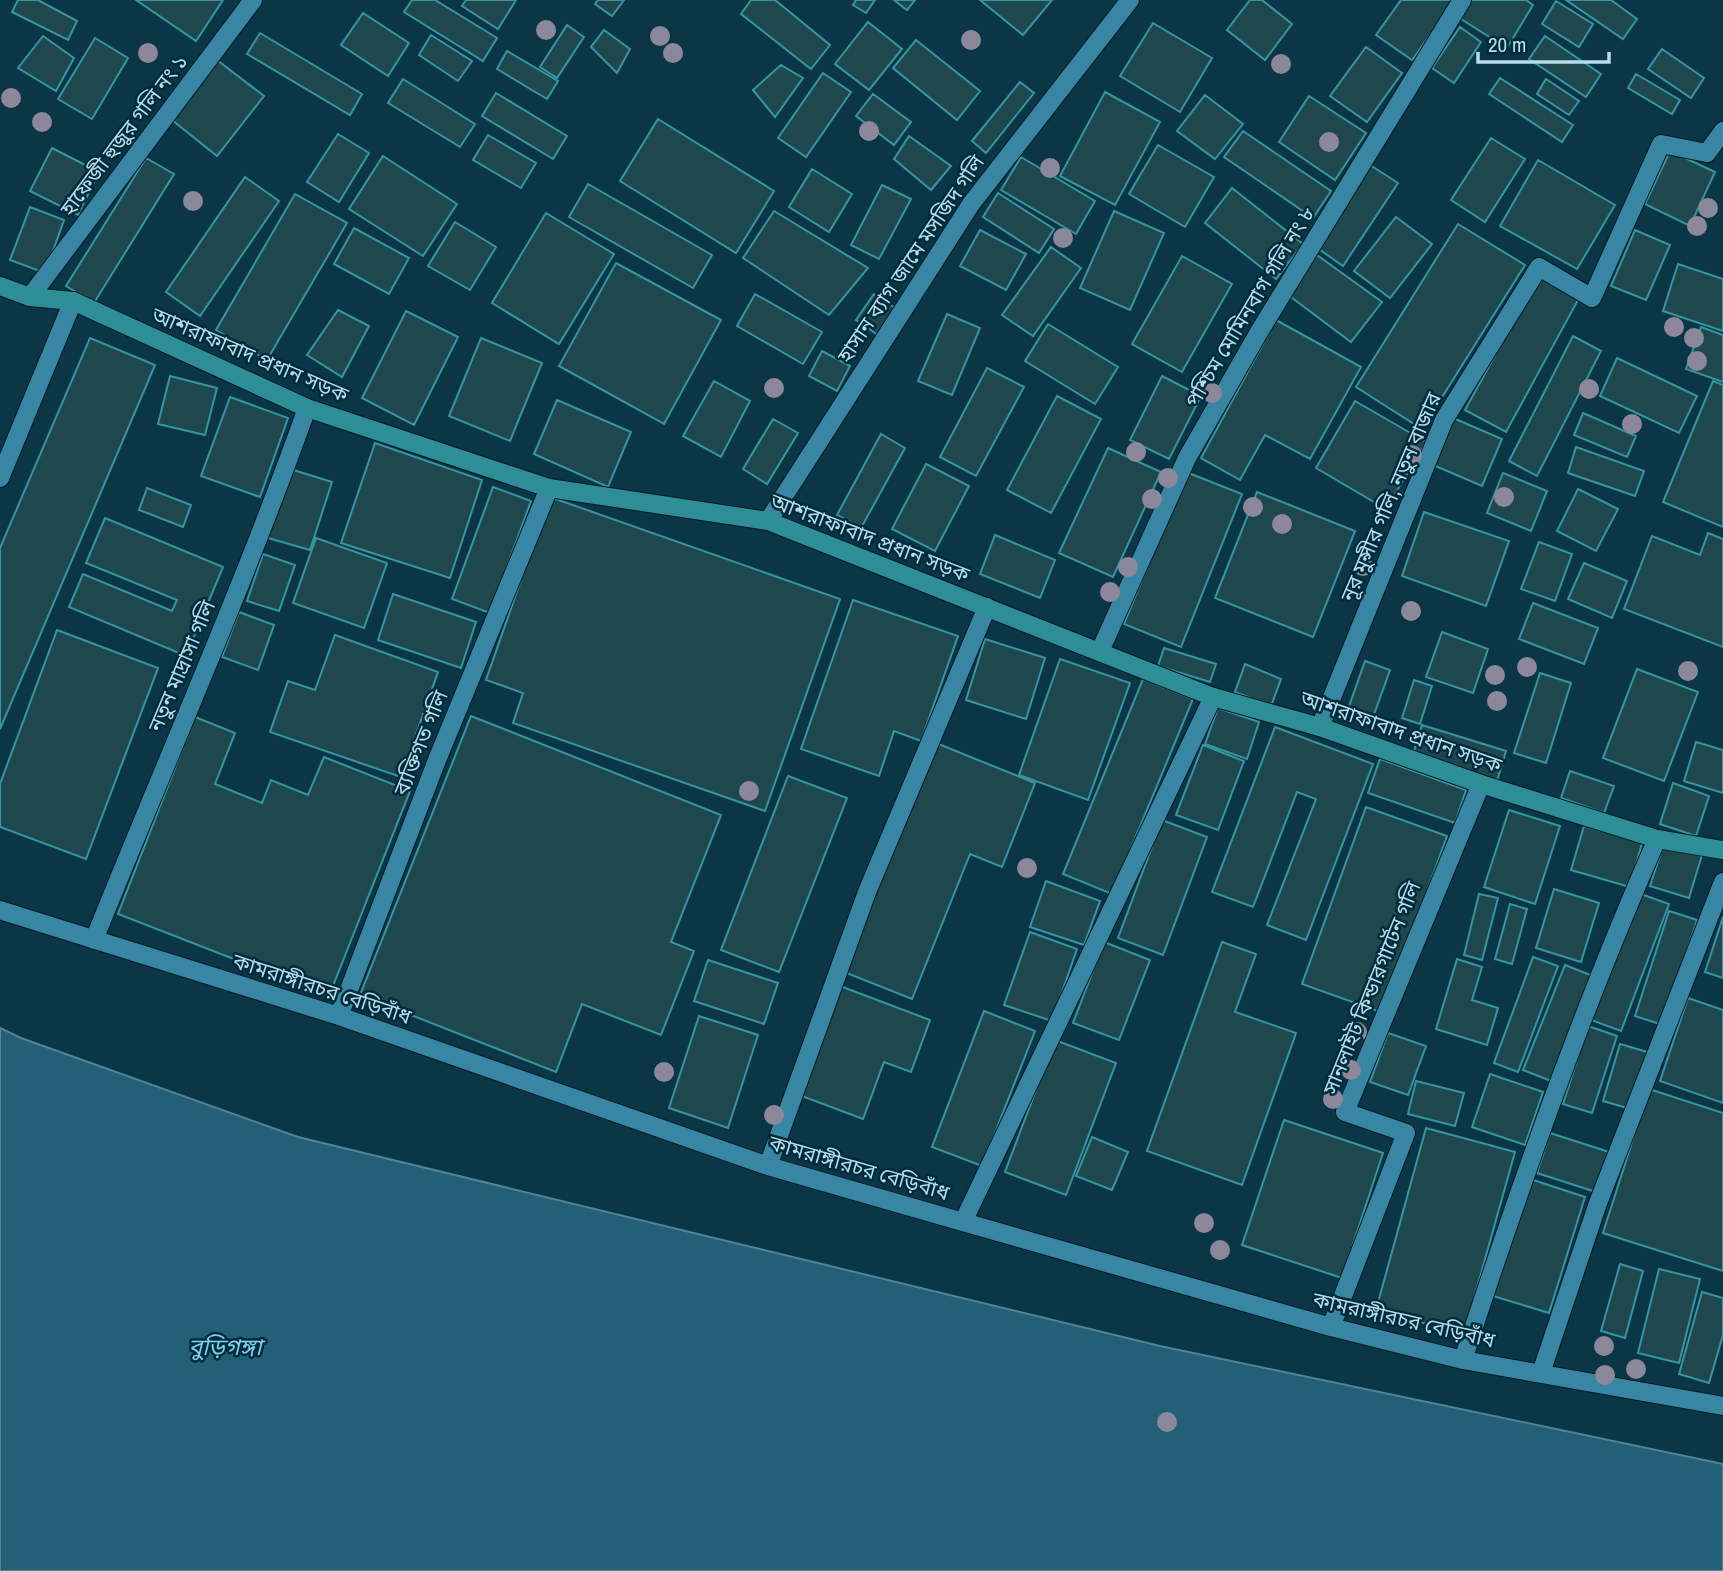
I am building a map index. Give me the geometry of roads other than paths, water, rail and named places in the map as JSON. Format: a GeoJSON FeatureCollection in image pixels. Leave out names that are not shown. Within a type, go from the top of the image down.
{"type":"FeatureCollection","features":[{"type":"Feature","properties":{"kind":"street","name":"হাফেজী হুজুর গলি নং ১"},"geometry":{"type":"LineString","coordinates":[[30,297],[253,0]]}},
{"type":"Feature","properties":{"kind":"street","name":"হাসান ব্যাগ জামে মসজিদ গলি"},"geometry":{"type":"LineString","coordinates":[[768,521],[971,204],[1130,0]]}},
{"type":"Feature","properties":{"kind":"street","name":"পশ্চিম মোমিনবাগ গলি নং ৮"},"geometry":{"type":"LineString","coordinates":[[1100,651],[1187,458],[1259,332],[1462,0]]}},
{"type":"Feature","properties":{"kind":"street","name":"নূর মুন্সীর গলি, নতুন বাজার"},"geometry":{"type":"LineString","coordinates":[[1320,727],[1444,420],[1539,267],[1592,298],[1661,144],[1707,153],[1723,131]]}},
{"type":"Feature","properties":{"kind":"street","name":"আশরাফাবাদ প্রধান সড়ক"},"geometry":{"type":"LineString","coordinates":[[0,286],[30,297],[73,301],[307,408],[549,488],[768,521],[1213,697],[1320,727],[1481,784],[1657,839],[1723,850]]}},
{"type":"Feature","properties":{"kind":"street"},"geometry":{"type":"LineString","coordinates":[[0,478],[73,301]]}},
{"type":"Feature","properties":{"kind":"street","name":"নতুন মাদ্রাসা গলি"},"geometry":{"type":"LineString","coordinates":[[94,940],[167,757],[257,547],[307,408]]}},
{"type":"Feature","properties":{"kind":"street","name":"ব্যক্তিগত গলি"},"geometry":{"type":"LineString","coordinates":[[339,1016],[437,760],[549,488]]}},
{"type":"Feature","properties":{"kind":"street"},"geometry":{"type":"LineString","coordinates":[[768,1166],[867,892],[987,607]]}},
{"type":"Feature","properties":{"kind":"street"},"geometry":{"type":"LineString","coordinates":[[963,1222],[1213,697]]}},
{"type":"Feature","properties":{"kind":"street","name":"সানলাইট কিন্ডারগার্টেন গলি"},"geometry":{"type":"LineString","coordinates":[[1331,1327],[1406,1133],[1345,1112],[1481,784]]}},
{"type":"Feature","properties":{"kind":"street"},"geometry":{"type":"LineString","coordinates":[[1463,1360],[1530,1156],[1607,952],[1657,839]]}},
{"type":"Feature","properties":{"kind":"street"},"geometry":{"type":"LineString","coordinates":[[1541,1373],[1598,1203],[1723,881]]}},
{"type":"Feature","properties":{"kind":"street","name":"কামরাঙ্গীরচর বেড়িবাঁধ"},"geometry":{"type":"LineString","coordinates":[[0,911],[339,1016],[768,1166],[1331,1327],[1463,1360],[1723,1406]]}},
{"type":"Feature","properties":{"kind":"water","name":"বুড়িগঙ্গা"},"geometry":{"type":"Polygon","coordinates":[[[0,1028],[21,1038],[298,1137],[1160,1346],[1723,1464],[1723,1571],[0,1571],[0,1028]]]}}]}
